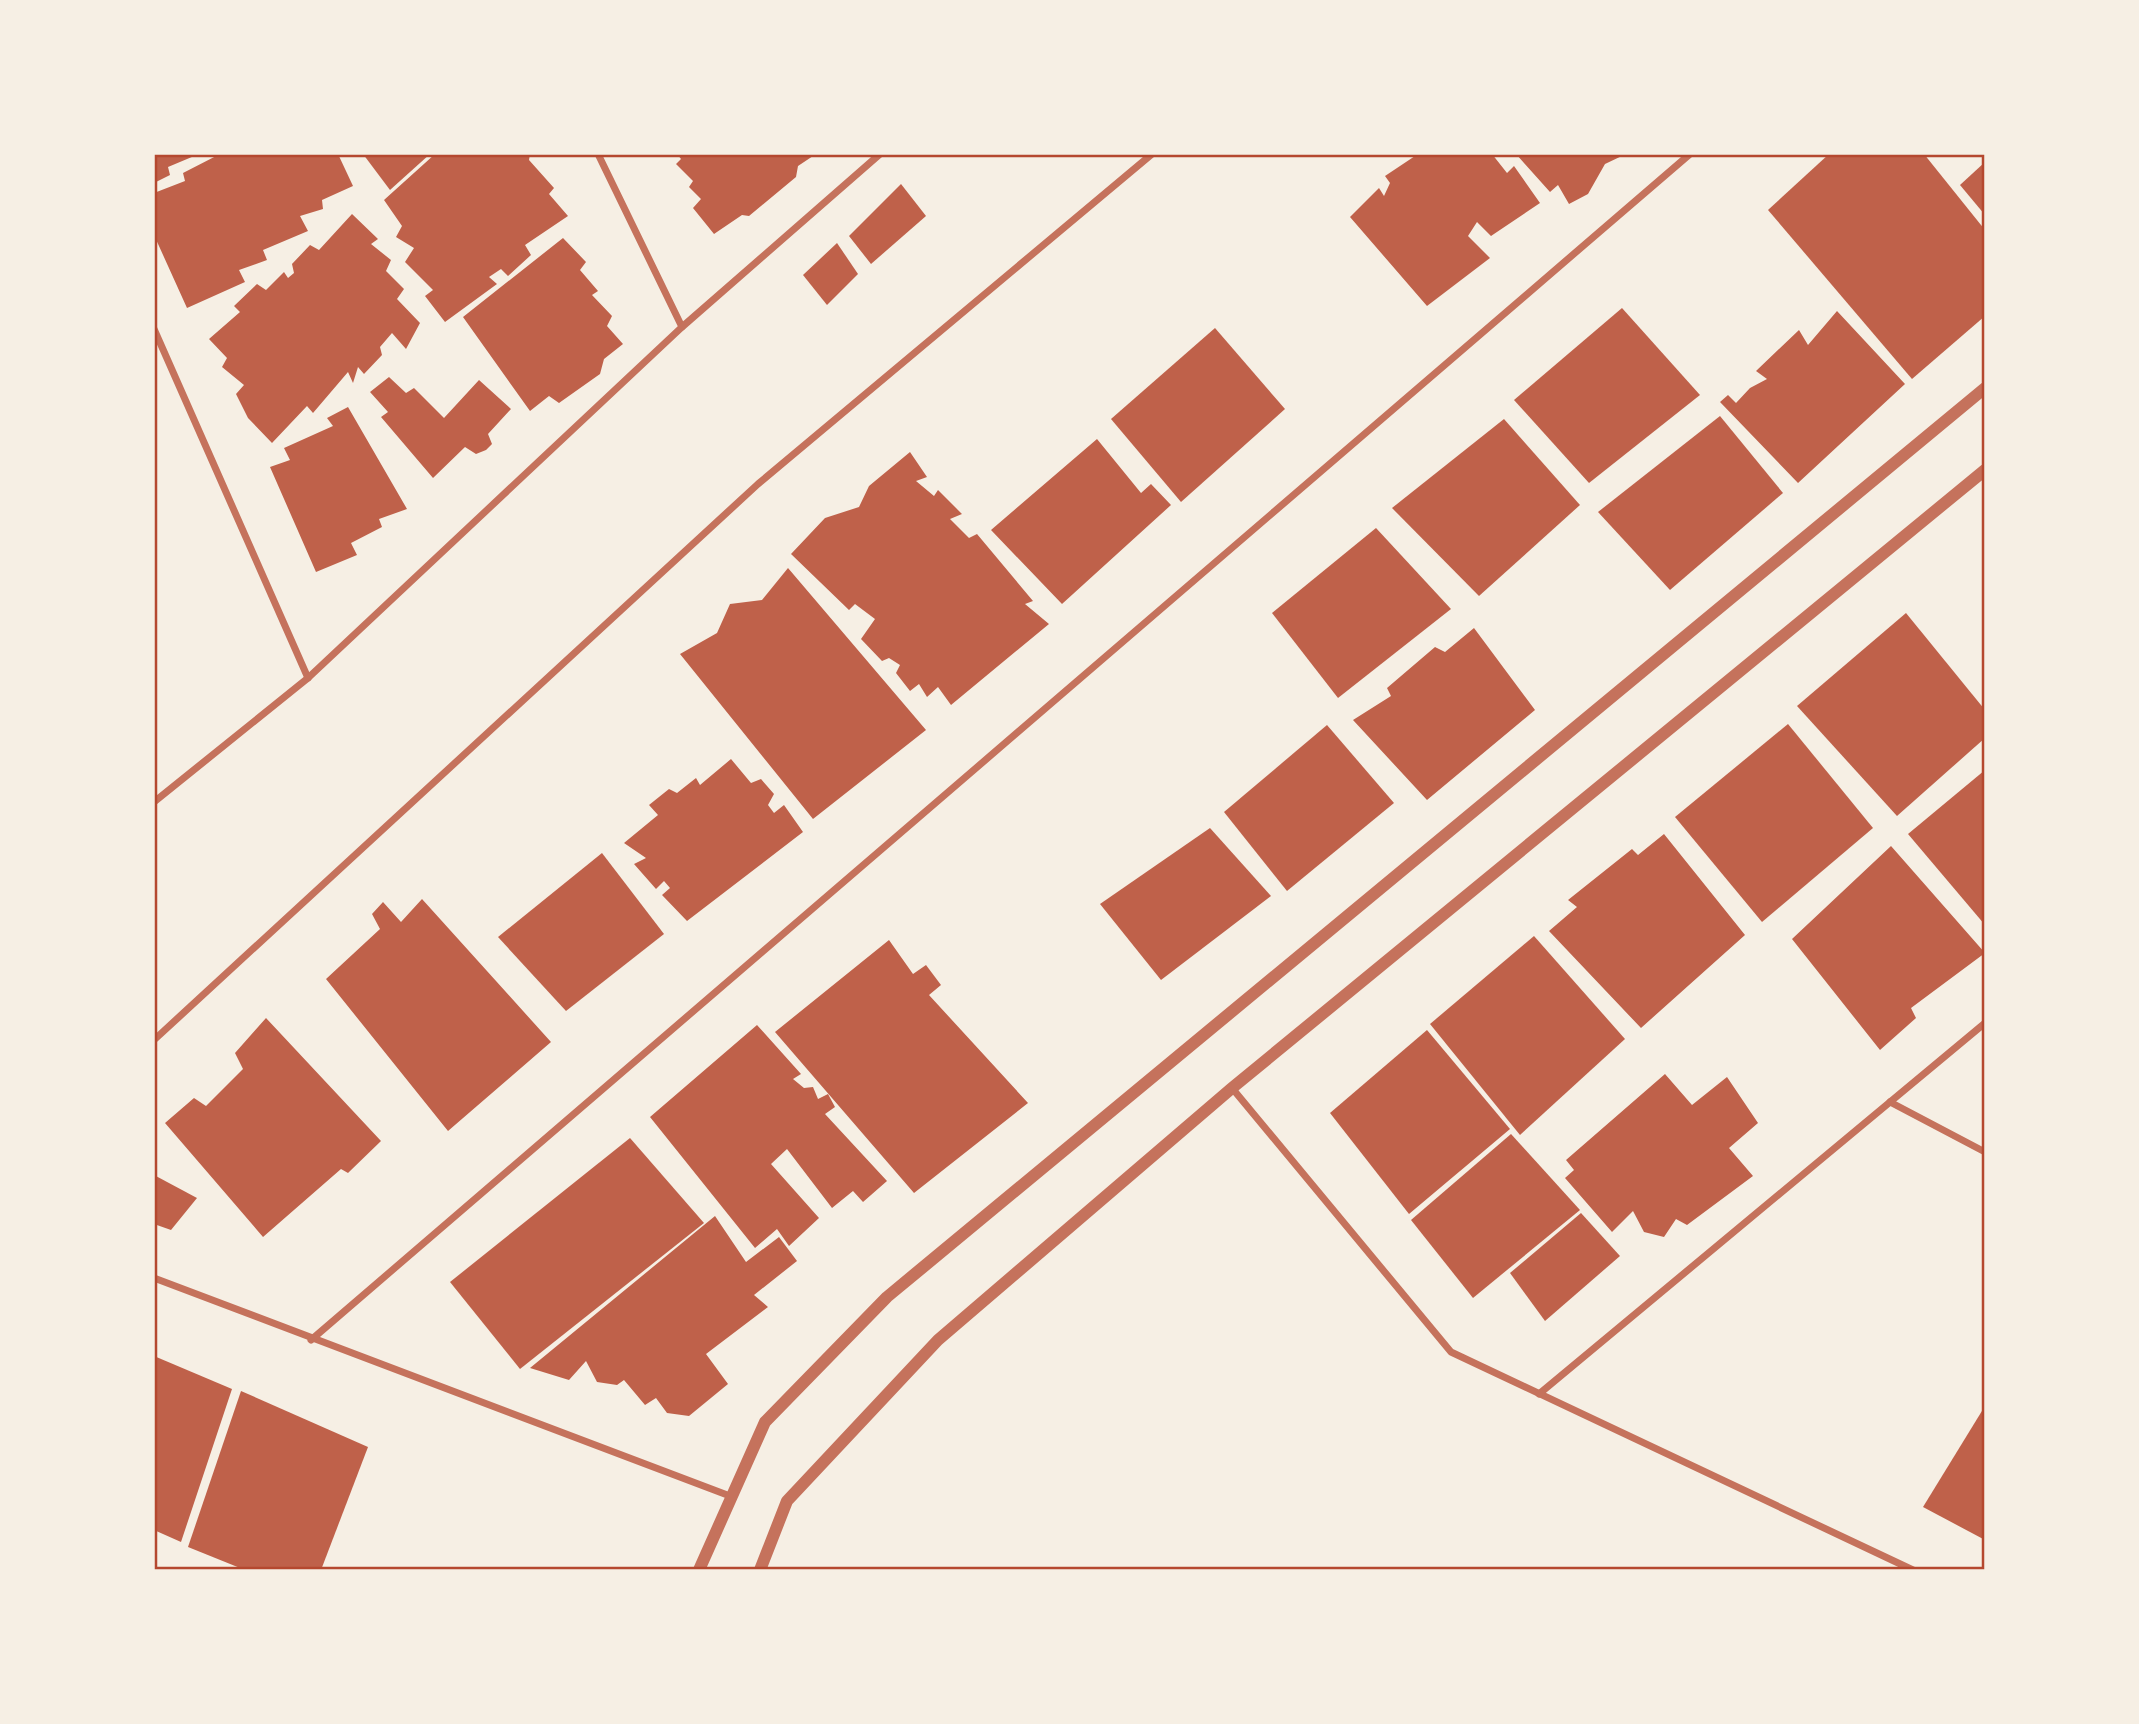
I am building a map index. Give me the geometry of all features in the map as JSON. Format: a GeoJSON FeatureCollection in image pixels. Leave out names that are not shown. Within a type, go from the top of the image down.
{"type":"FeatureCollection","features":[{"type":"Feature","properties":{"kind":"street"},"geometry":{"type":"LineString","coordinates":[[598,154],[682,327]]}},
{"type":"Feature","properties":{"kind":"street"},"geometry":{"type":"LineString","coordinates":[[154,802],[308,678],[682,327],[880,154]]}},
{"type":"Feature","properties":{"kind":"street"},"geometry":{"type":"LineString","coordinates":[[154,1040],[758,484],[1152,154]]}},
{"type":"Feature","properties":{"kind":"street"},"geometry":{"type":"LineString","coordinates":[[311,1340],[1690,154]]}},
{"type":"Feature","properties":{"kind":"street"},"geometry":{"type":"LineString","coordinates":[[154,329],[308,678]]}},
{"type":"Feature","properties":{"kind":"street"},"geometry":{"type":"LineString","coordinates":[[699,1570],[765,1422],[887,1297],[1985,388]]}},
{"type":"Feature","properties":{"kind":"street"},"geometry":{"type":"LineString","coordinates":[[760,1570],[787,1501],[938,1340],[1232,1088],[1985,470]]}},
{"type":"Feature","properties":{"kind":"street"},"geometry":{"type":"LineString","coordinates":[[1539,1394],[1985,1023]]}},
{"type":"Feature","properties":{"kind":"street"},"geometry":{"type":"LineString","coordinates":[[1232,1088],[1451,1352],[1913,1570]]}},
{"type":"Feature","properties":{"kind":"street"},"geometry":{"type":"LineString","coordinates":[[1890,1102],[1985,1152]]}},
{"type":"Feature","properties":{"kind":"street"},"geometry":{"type":"LineString","coordinates":[[154,1278],[311,1340],[730,1496]]}},
{"type":"Feature","properties":{"kind":"building"},"geometry":{"type":"Polygon","coordinates":[[[154,154],[199,154],[168,167],[170,175],[154,183],[154,154]]]}},
{"type":"Feature","properties":{"kind":"building"},"geometry":{"type":"Polygon","coordinates":[[[220,154],[338,154],[353,186],[322,200],[323,209],[300,216],[308,231],[263,250],[267,260],[239,270],[245,282],[187,308],[154,235],[154,193],[185,181],[183,173],[220,154]]]}},
{"type":"Feature","properties":{"kind":"building"},"geometry":{"type":"Polygon","coordinates":[[[363,154],[430,154],[390,190],[363,154]]]}},
{"type":"Feature","properties":{"kind":"building"},"geometry":{"type":"Polygon","coordinates":[[[435,154],[530,154],[529,160],[554,188],[549,194],[568,216],[525,245],[531,255],[508,276],[501,269],[489,277],[497,284],[445,322],[425,296],[433,290],[405,262],[414,248],[396,237],[402,226],[384,200],[435,154]]]}},
{"type":"Feature","properties":{"kind":"building"},"geometry":{"type":"Polygon","coordinates":[[[677,154],[816,154],[798,166],[796,177],[749,216],[742,215],[714,234],[693,208],[701,199],[689,187],[693,181],[676,164],[681,159],[677,154]]]}},
{"type":"Feature","properties":{"kind":"building"},"geometry":{"type":"Polygon","coordinates":[[[1418,154],[1492,154],[1507,173],[1514,166],[1540,203],[1491,236],[1477,222],[1468,236],[1490,258],[1427,306],[1350,217],[1379,188],[1384,196],[1390,183],[1385,176],[1418,154]]]}},
{"type":"Feature","properties":{"kind":"building"},"geometry":{"type":"Polygon","coordinates":[[[1516,154],[1626,154],[1605,164],[1588,194],[1569,204],[1558,185],[1550,192],[1516,154]]]}},
{"type":"Feature","properties":{"kind":"building"},"geometry":{"type":"Polygon","coordinates":[[[1829,154],[1924,154],[1985,230],[1985,316],[1912,379],[1768,210],[1829,154]]]}},
{"type":"Feature","properties":{"kind":"building"},"geometry":{"type":"Polygon","coordinates":[[[1985,162],[1985,215],[1960,185],[1985,162]]]}},
{"type":"Feature","properties":{"kind":"building"},"geometry":{"type":"Polygon","coordinates":[[[901,184],[926,216],[871,264],[849,236],[901,184]]]}},
{"type":"Feature","properties":{"kind":"building"},"geometry":{"type":"Polygon","coordinates":[[[352,214],[378,239],[371,244],[391,260],[386,271],[404,289],[397,299],[420,323],[406,349],[392,333],[380,347],[382,355],[364,374],[358,367],[353,383],[348,372],[313,413],[307,406],[272,443],[248,418],[236,394],[244,385],[222,367],[227,358],[209,339],[240,312],[234,306],[257,284],[266,290],[284,272],[288,278],[294,273],[292,264],[310,245],[319,250],[352,214]]]}},
{"type":"Feature","properties":{"kind":"building"},"geometry":{"type":"Polygon","coordinates":[[[563,238],[586,262],[580,270],[598,291],[592,295],[612,316],[607,326],[623,344],[604,359],[600,374],[559,403],[549,396],[530,411],[463,317],[563,238]]]}},
{"type":"Feature","properties":{"kind":"building"},"geometry":{"type":"Polygon","coordinates":[[[837,243],[858,274],[827,305],[803,275],[837,243]]]}},
{"type":"Feature","properties":{"kind":"building"},"geometry":{"type":"Polygon","coordinates":[[[1622,308],[1700,395],[1589,483],[1514,400],[1622,308]]]}},
{"type":"Feature","properties":{"kind":"building"},"geometry":{"type":"Polygon","coordinates":[[[1837,311],[1905,384],[1798,483],[1720,402],[1728,395],[1736,403],[1750,388],[1767,379],[1756,371],[1799,330],[1808,345],[1837,311]]]}},
{"type":"Feature","properties":{"kind":"building"},"geometry":{"type":"Polygon","coordinates":[[[1215,328],[1285,409],[1181,502],[1111,419],[1215,328]]]}},
{"type":"Feature","properties":{"kind":"building"},"geometry":{"type":"Polygon","coordinates":[[[389,377],[406,393],[414,388],[444,418],[479,380],[511,409],[488,434],[492,444],[486,450],[476,454],[465,447],[433,478],[381,417],[388,412],[370,392],[389,377]]]}},
{"type":"Feature","properties":{"kind":"building"},"geometry":{"type":"Polygon","coordinates":[[[348,407],[407,509],[379,519],[382,527],[351,543],[357,555],[316,572],[270,467],[290,460],[284,448],[333,426],[327,418],[348,407]]]}},
{"type":"Feature","properties":{"kind":"building"},"geometry":{"type":"Polygon","coordinates":[[[1720,416],[1783,493],[1670,590],[1598,512],[1720,416]]]}},
{"type":"Feature","properties":{"kind":"building"},"geometry":{"type":"Polygon","coordinates":[[[1504,419],[1580,505],[1479,596],[1392,508],[1504,419]]]}},
{"type":"Feature","properties":{"kind":"building"},"geometry":{"type":"Polygon","coordinates":[[[1097,439],[1141,493],[1151,484],[1171,505],[1062,604],[991,530],[1097,439]]]}},
{"type":"Feature","properties":{"kind":"building"},"geometry":{"type":"Polygon","coordinates":[[[910,452],[927,477],[916,481],[934,496],[938,490],[962,514],[950,519],[969,538],[977,534],[1033,601],[1025,604],[1049,624],[951,705],[938,687],[927,697],[919,684],[910,691],[896,673],[900,665],[889,658],[882,661],[861,639],[875,619],[855,604],[849,610],[791,554],[825,518],[859,507],[869,486],[910,452]]]}},
{"type":"Feature","properties":{"kind":"building"},"geometry":{"type":"Polygon","coordinates":[[[1376,528],[1451,609],[1338,698],[1272,613],[1376,528]]]}},
{"type":"Feature","properties":{"kind":"building"},"geometry":{"type":"Polygon","coordinates":[[[788,568],[926,730],[813,819],[680,654],[717,633],[730,604],[762,600],[788,568]]]}},
{"type":"Feature","properties":{"kind":"building"},"geometry":{"type":"Polygon","coordinates":[[[1906,613],[1985,710],[1985,738],[1897,816],[1797,706],[1906,613]]]}},
{"type":"Feature","properties":{"kind":"building"},"geometry":{"type":"Polygon","coordinates":[[[1474,628],[1535,710],[1427,800],[1353,720],[1391,696],[1387,688],[1435,647],[1445,652],[1474,628]]]}},
{"type":"Feature","properties":{"kind":"building"},"geometry":{"type":"Polygon","coordinates":[[[1788,724],[1873,828],[1762,922],[1675,817],[1788,724]]]}},
{"type":"Feature","properties":{"kind":"building"},"geometry":{"type":"Polygon","coordinates":[[[1327,725],[1394,803],[1287,891],[1224,812],[1327,725]]]}},
{"type":"Feature","properties":{"kind":"building"},"geometry":{"type":"Polygon","coordinates":[[[731,759],[751,783],[761,779],[774,794],[768,805],[774,813],[784,805],[803,832],[687,921],[662,895],[670,888],[664,881],[656,889],[634,864],[646,858],[624,843],[658,815],[649,805],[669,789],[677,793],[696,778],[700,785],[731,759]]]}},
{"type":"Feature","properties":{"kind":"building"},"geometry":{"type":"Polygon","coordinates":[[[1985,770],[1985,925],[1908,834],[1985,770]]]}},
{"type":"Feature","properties":{"kind":"building"},"geometry":{"type":"Polygon","coordinates":[[[1210,828],[1271,896],[1161,980],[1100,904],[1210,828]]]}},
{"type":"Feature","properties":{"kind":"building"},"geometry":{"type":"Polygon","coordinates":[[[1664,834],[1745,935],[1641,1028],[1549,931],[1577,907],[1568,900],[1632,849],[1638,855],[1664,834]]]}},
{"type":"Feature","properties":{"kind":"building"},"geometry":{"type":"Polygon","coordinates":[[[1891,846],[1985,953],[1911,1008],[1916,1018],[1880,1050],[1792,939],[1891,846]]]}},
{"type":"Feature","properties":{"kind":"building"},"geometry":{"type":"Polygon","coordinates":[[[602,853],[664,934],[566,1011],[498,937],[602,853]]]}},
{"type":"Feature","properties":{"kind":"building"},"geometry":{"type":"Polygon","coordinates":[[[422,899],[551,1042],[448,1131],[326,979],[380,929],[372,914],[383,902],[401,922],[422,899]]]}},
{"type":"Feature","properties":{"kind":"building"},"geometry":{"type":"Polygon","coordinates":[[[1534,936],[1625,1039],[1520,1135],[1430,1024],[1534,936]]]}},
{"type":"Feature","properties":{"kind":"building"},"geometry":{"type":"Polygon","coordinates":[[[889,940],[913,974],[926,965],[941,985],[929,995],[1028,1103],[914,1193],[775,1032],[889,940]]]}},
{"type":"Feature","properties":{"kind":"building"},"geometry":{"type":"Polygon","coordinates":[[[266,1018],[381,1141],[348,1173],[341,1169],[263,1237],[165,1123],[194,1098],[206,1106],[243,1069],[235,1053],[266,1018]]]}},
{"type":"Feature","properties":{"kind":"building"},"geometry":{"type":"Polygon","coordinates":[[[757,1025],[801,1074],[793,1079],[804,1088],[813,1087],[818,1099],[828,1094],[835,1107],[825,1114],[887,1181],[863,1202],[853,1191],[832,1208],[787,1149],[771,1164],[819,1218],[789,1246],[777,1229],[755,1248],[650,1117],[757,1025]]]}},
{"type":"Feature","properties":{"kind":"building"},"geometry":{"type":"Polygon","coordinates":[[[1427,1030],[1510,1129],[1409,1214],[1330,1113],[1427,1030]]]}},
{"type":"Feature","properties":{"kind":"building"},"geometry":{"type":"Polygon","coordinates":[[[1665,1074],[1692,1105],[1727,1077],[1758,1123],[1729,1148],[1753,1176],[1687,1225],[1676,1219],[1664,1237],[1644,1232],[1633,1211],[1612,1232],[1565,1178],[1574,1170],[1566,1160],[1665,1074]]]}},
{"type":"Feature","properties":{"kind":"building"},"geometry":{"type":"Polygon","coordinates":[[[1511,1134],[1580,1210],[1473,1298],[1411,1220],[1511,1134]]]}},
{"type":"Feature","properties":{"kind":"building"},"geometry":{"type":"Polygon","coordinates":[[[630,1138],[704,1223],[520,1369],[450,1282],[630,1138]]]}},
{"type":"Feature","properties":{"kind":"building"},"geometry":{"type":"Polygon","coordinates":[[[154,1175],[197,1198],[171,1230],[154,1224],[154,1175]]]}},
{"type":"Feature","properties":{"kind":"building"},"geometry":{"type":"Polygon","coordinates":[[[1581,1213],[1620,1256],[1545,1321],[1510,1273],[1581,1213]]]}},
{"type":"Feature","properties":{"kind":"building"},"geometry":{"type":"Polygon","coordinates":[[[715,1216],[746,1262],[779,1237],[797,1261],[754,1295],[768,1307],[706,1354],[728,1384],[689,1416],[667,1413],[656,1398],[645,1405],[624,1380],[617,1385],[597,1382],[586,1361],[569,1380],[530,1368],[715,1216]]]}},
{"type":"Feature","properties":{"kind":"building"},"geometry":{"type":"Polygon","coordinates":[[[154,1356],[232,1389],[181,1542],[154,1530],[154,1356]]]}},
{"type":"Feature","properties":{"kind":"building"},"geometry":{"type":"Polygon","coordinates":[[[241,1391],[368,1447],[321,1570],[245,1570],[188,1547],[241,1391]]]}},
{"type":"Feature","properties":{"kind":"building"},"geometry":{"type":"Polygon","coordinates":[[[1985,1406],[1985,1540],[1923,1507],[1985,1406]]]}}]}
